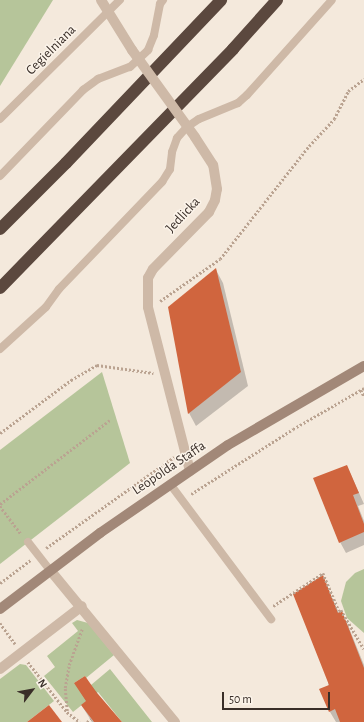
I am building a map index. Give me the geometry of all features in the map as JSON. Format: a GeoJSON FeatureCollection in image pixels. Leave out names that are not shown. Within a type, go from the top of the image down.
{"type":"FeatureCollection","features":[{"type":"Feature","properties":{"kind":"highway"},"geometry":{"type":"LineString","coordinates":[[0,229],[66,163],[221,0]]}},
{"type":"Feature","properties":{"kind":"highway"},"geometry":{"type":"LineString","coordinates":[[0,288],[233,49],[277,0]]}},
{"type":"Feature","properties":{"kind":"street","name":"Jedlicka"},"geometry":{"type":"LineString","coordinates":[[101,0],[132,50],[213,165],[218,189],[215,200],[209,212],[153,269],[148,278],[148,307],[190,471]]}},
{"type":"Feature","properties":{"kind":"street","name":"Leopolda Staffa"},"geometry":{"type":"LineString","coordinates":[[0,609],[50,570],[170,484],[267,421],[364,366]]}},
{"type":"Feature","properties":{"kind":"street"},"geometry":{"type":"LineString","coordinates":[[50,570],[85,610],[175,722]]}},
{"type":"Feature","properties":{"kind":"street"},"geometry":{"type":"LineString","coordinates":[[0,669],[85,610]]}},
{"type":"Feature","properties":{"kind":"lane","name":"Cegielniana"},"geometry":{"type":"LineString","coordinates":[[0,119],[120,0]]}},
{"type":"Feature","properties":{"kind":"lane"},"geometry":{"type":"LineString","coordinates":[[0,176],[83,90],[98,79],[130,67],[148,50],[154,36],[158,11],[163,0]]}},
{"type":"Feature","properties":{"kind":"lane"},"geometry":{"type":"LineString","coordinates":[[0,349],[46,307],[59,288],[162,182],[170,169],[172,152],[177,138],[187,127],[205,116],[238,103],[247,95],[332,0]]}},
{"type":"Feature","properties":{"kind":"lane"},"geometry":{"type":"LineString","coordinates":[[170,484],[271,619]]}},
{"type":"Feature","properties":{"kind":"lane"},"geometry":{"type":"LineString","coordinates":[[28,542],[50,570]]}},
{"type":"Feature","properties":{"kind":"path"},"geometry":{"type":"LineString","coordinates":[[148,307],[172,295],[220,259],[309,146],[334,119],[348,91],[364,79]]}},
{"type":"Feature","properties":{"kind":"path"},"geometry":{"type":"LineString","coordinates":[[0,433],[71,380],[97,365],[165,375]]}},
{"type":"Feature","properties":{"kind":"path"},"geometry":{"type":"LineString","coordinates":[[187,496],[293,429],[362,389],[364,396]]}},
{"type":"Feature","properties":{"kind":"path"},"geometry":{"type":"LineString","coordinates":[[28,542],[0,505],[110,420]]}},
{"type":"Feature","properties":{"kind":"path"},"geometry":{"type":"LineString","coordinates":[[0,583],[38,554],[184,450]]}},
{"type":"Feature","properties":{"kind":"path"},"geometry":{"type":"LineString","coordinates":[[272,607],[323,572],[339,611],[341,610],[364,649]]}},
{"type":"Feature","properties":{"kind":"path"},"geometry":{"type":"LineString","coordinates":[[67,712],[65,688],[69,666],[85,610]]}},
{"type":"Feature","properties":{"kind":"path"},"geometry":{"type":"LineString","coordinates":[[0,623],[21,653],[67,712],[75,721],[80,722]]}},
{"type":"Feature","properties":{"kind":"path"},"geometry":{"type":"LineString","coordinates":[[87,722],[91,719]]}},
{"type":"Feature","properties":{"kind":"green space"},"geometry":{"type":"Polygon","coordinates":[[[0,0],[53,0],[0,86],[0,0]]]}},
{"type":"Feature","properties":{"kind":"green space"},"geometry":{"type":"Polygon","coordinates":[[[102,372],[130,463],[0,564],[0,450],[102,372]]]}},
{"type":"Feature","properties":{"kind":"green space"},"geometry":{"type":"Polygon","coordinates":[[[364,569],[364,633],[347,618],[341,601],[346,582],[355,573],[364,569]]]}},
{"type":"Feature","properties":{"kind":"green space"},"geometry":{"type":"Polygon","coordinates":[[[77,620],[88,623],[114,655],[86,678],[85,676],[74,683],[91,685],[110,669],[152,722],[122,722],[98,692],[73,712],[44,676],[55,667],[47,656],[78,631],[72,623],[77,620]]]}},
{"type":"Feature","properties":{"kind":"green space"},"geometry":{"type":"Polygon","coordinates":[[[20,664],[26,665],[54,701],[27,722],[0,722],[0,679],[20,664]]]}},
{"type":"Feature","properties":{"kind":"building"},"geometry":{"type":"Polygon","coordinates":[[[216,268],[241,372],[188,414],[168,307],[216,268]]]}},
{"type":"Feature","properties":{"kind":"building"},"geometry":{"type":"Polygon","coordinates":[[[347,465],[359,493],[353,495],[364,524],[364,532],[339,543],[313,478],[347,465]]]}},
{"type":"Feature","properties":{"kind":"building"},"geometry":{"type":"Polygon","coordinates":[[[323,575],[338,613],[342,611],[364,668],[364,722],[340,722],[335,709],[329,712],[319,689],[329,685],[293,594],[323,575]]]}},
{"type":"Feature","properties":{"kind":"building"},"geometry":{"type":"Polygon","coordinates":[[[85,676],[97,693],[122,722],[94,722],[81,705],[86,701],[74,683],[85,676]]]}},
{"type":"Feature","properties":{"kind":"building"},"geometry":{"type":"Polygon","coordinates":[[[49,705],[62,722],[27,722],[49,705]]]}}]}
